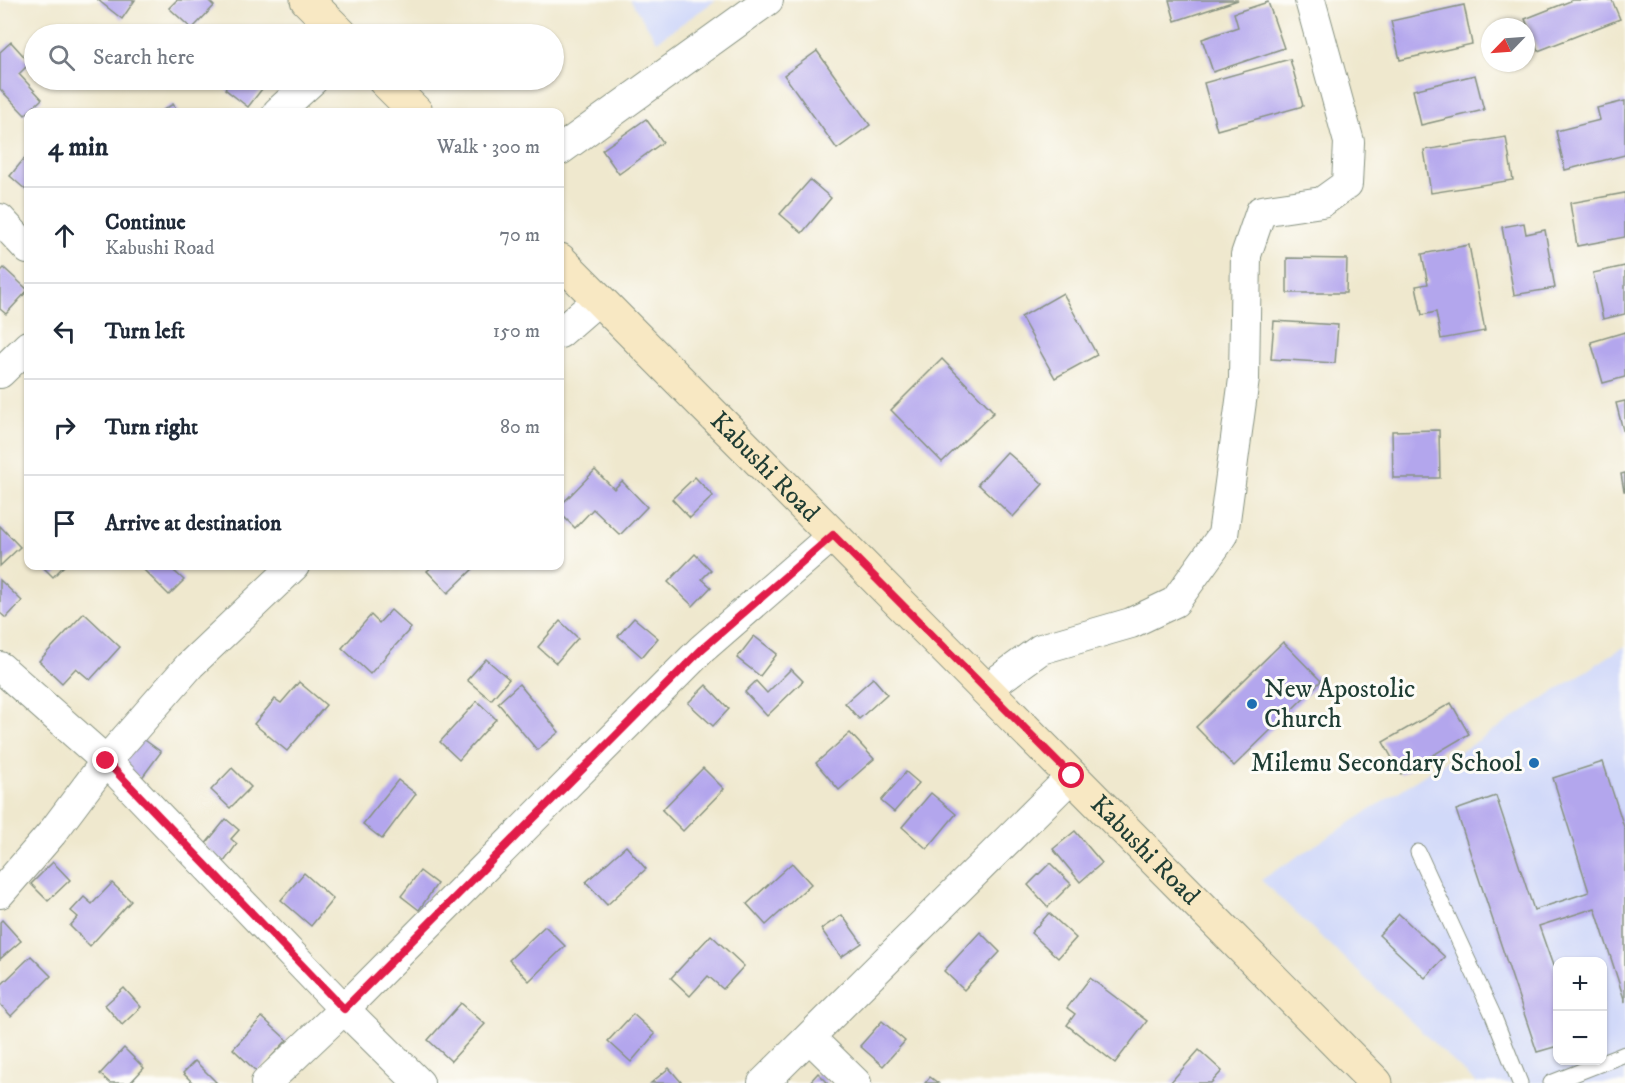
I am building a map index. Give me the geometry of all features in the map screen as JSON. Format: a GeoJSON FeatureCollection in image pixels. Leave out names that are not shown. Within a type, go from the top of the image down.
{"type":"FeatureCollection","features":[{"type":"Feature","properties":{"kind":"main road"},"geometry":{"type":"LineString","coordinates":[[307,0],[331,24]]}},
{"type":"Feature","properties":{"kind":"main road"},"geometry":{"type":"LineString","coordinates":[[394,90],[412,108]]}},
{"type":"Feature","properties":{"kind":"main road","name":"Kabushi Road"},"geometry":{"type":"LineString","coordinates":[[564,264],[1376,1083]]}},
{"type":"Feature","properties":{"kind":"street"},"geometry":{"type":"LineString","coordinates":[[564,147],[768,0]]}},
{"type":"Feature","properties":{"kind":"street"},"geometry":{"type":"LineString","coordinates":[[986,689],[1041,649],[1131,623],[1176,602],[1223,535],[1244,378],[1246,255],[1261,211],[1322,202],[1347,184],[1350,142],[1310,0]]}},
{"type":"Feature","properties":{"kind":"street"},"geometry":{"type":"LineString","coordinates":[[282,108],[303,90]]}},
{"type":"Feature","properties":{"kind":"street"},"geometry":{"type":"LineString","coordinates":[[0,219],[24,245]]}},
{"type":"Feature","properties":{"kind":"street"},"geometry":{"type":"LineString","coordinates":[[564,330],[598,300]]}},
{"type":"Feature","properties":{"kind":"street"},"geometry":{"type":"LineString","coordinates":[[0,373],[24,350]]}},
{"type":"Feature","properties":{"kind":"street"},"geometry":{"type":"LineString","coordinates":[[266,1083],[344,1009],[702,649],[833,535]]}},
{"type":"Feature","properties":{"kind":"street"},"geometry":{"type":"LineString","coordinates":[[0,893],[52,833],[106,761],[190,664],[290,570]]}},
{"type":"Feature","properties":{"kind":"street"},"geometry":{"type":"LineString","coordinates":[[0,667],[106,761],[344,1009],[419,1083]]}},
{"type":"Feature","properties":{"kind":"street"},"geometry":{"type":"LineString","coordinates":[[763,1083],[1072,776]]}},
{"type":"Feature","properties":{"kind":"street"},"geometry":{"type":"LineString","coordinates":[[810,1038],[856,1083]]}},
{"type":"Feature","properties":{"kind":"lane"},"geometry":{"type":"LineString","coordinates":[[1418,852],[1493,1015],[1520,1083]]}},
{"type":"Feature","properties":{"kind":"lane"},"geometry":{"type":"LineString","coordinates":[[1551,1083],[1625,1054]]}},
{"type":"Feature","properties":{"kind":"shaded area"},"geometry":{"type":"Polygon","coordinates":[[[630,0],[716,0],[657,41],[630,0]]]}},
{"type":"Feature","properties":{"kind":"shaded area","name":"Milemu Secondary School"},"geometry":{"type":"Polygon","coordinates":[[[1625,646],[1625,1083],[1476,1083],[1261,880],[1625,646]]]}},
{"type":"Feature","properties":{"kind":"building"},"geometry":{"type":"Polygon","coordinates":[[[98,0],[135,0],[122,19],[98,0]]]}},
{"type":"Feature","properties":{"kind":"building"},"geometry":{"type":"Polygon","coordinates":[[[177,0],[208,0],[214,6],[197,24],[187,24],[169,8],[177,0]]]}},
{"type":"Feature","properties":{"kind":"building"},"geometry":{"type":"Polygon","coordinates":[[[1169,0],[1238,0],[1175,21],[1169,0]]]}},
{"type":"Feature","properties":{"kind":"building"},"geometry":{"type":"Polygon","coordinates":[[[1573,0],[1612,0],[1620,19],[1538,51],[1535,44],[1535,18],[1528,18],[1573,0]]]}},
{"type":"Feature","properties":{"kind":"building"},"geometry":{"type":"Polygon","coordinates":[[[1268,2],[1284,48],[1213,72],[1202,39],[1238,27],[1234,13],[1268,2]]]}},
{"type":"Feature","properties":{"kind":"building"},"geometry":{"type":"Polygon","coordinates":[[[1464,5],[1472,44],[1400,60],[1391,21],[1464,5]]]}},
{"type":"Feature","properties":{"kind":"building"},"geometry":{"type":"Polygon","coordinates":[[[11,42],[24,56],[24,69],[19,74],[24,79],[24,90],[34,90],[42,99],[32,108],[24,108],[24,114],[0,89],[0,52],[11,42]]]}},
{"type":"Feature","properties":{"kind":"building"},"geometry":{"type":"Polygon","coordinates":[[[817,51],[870,125],[837,149],[784,75],[817,51]]]}},
{"type":"Feature","properties":{"kind":"building"},"geometry":{"type":"Polygon","coordinates":[[[1290,59],[1303,106],[1217,130],[1204,83],[1290,59]]]}},
{"type":"Feature","properties":{"kind":"building"},"geometry":{"type":"Polygon","coordinates":[[[1475,75],[1484,110],[1421,125],[1413,90],[1475,75]]]}},
{"type":"Feature","properties":{"kind":"building"},"geometry":{"type":"Polygon","coordinates":[[[226,90],[261,90],[248,107],[226,90]]]}},
{"type":"Feature","properties":{"kind":"building"},"geometry":{"type":"Polygon","coordinates":[[[1625,101],[1625,155],[1565,170],[1556,131],[1600,120],[1597,108],[1625,101]]]}},
{"type":"Feature","properties":{"kind":"building"},"geometry":{"type":"Polygon","coordinates":[[[646,119],[663,142],[619,174],[602,150],[646,119]]]}},
{"type":"Feature","properties":{"kind":"building"},"geometry":{"type":"Polygon","coordinates":[[[1506,137],[1513,180],[1431,193],[1424,150],[1506,137]]]}},
{"type":"Feature","properties":{"kind":"building"},"geometry":{"type":"Polygon","coordinates":[[[24,159],[24,188],[10,176],[24,159]]]}},
{"type":"Feature","properties":{"kind":"building"},"geometry":{"type":"Polygon","coordinates":[[[810,180],[831,198],[802,233],[780,214],[810,180]]]}},
{"type":"Feature","properties":{"kind":"building"},"geometry":{"type":"Polygon","coordinates":[[[1625,193],[1625,237],[1577,246],[1570,203],[1625,193]]]}},
{"type":"Feature","properties":{"kind":"building"},"geometry":{"type":"Polygon","coordinates":[[[1524,223],[1526,234],[1545,230],[1555,288],[1514,295],[1502,227],[1524,223]]]}},
{"type":"Feature","properties":{"kind":"building"},"geometry":{"type":"Polygon","coordinates":[[[1469,245],[1485,331],[1441,339],[1436,312],[1422,315],[1416,286],[1428,284],[1422,254],[1469,245]]]}},
{"type":"Feature","properties":{"kind":"building"},"geometry":{"type":"Polygon","coordinates":[[[1287,258],[1347,259],[1346,293],[1287,293],[1287,258]]]}},
{"type":"Feature","properties":{"kind":"building"},"geometry":{"type":"Polygon","coordinates":[[[1625,266],[1625,314],[1603,319],[1593,273],[1625,266]]]}},
{"type":"Feature","properties":{"kind":"building"},"geometry":{"type":"Polygon","coordinates":[[[4,268],[24,286],[24,294],[6,314],[0,309],[0,272],[4,268]]]}},
{"type":"Feature","properties":{"kind":"building"},"geometry":{"type":"Polygon","coordinates":[[[1063,293],[1097,355],[1055,378],[1021,317],[1063,293]]]}},
{"type":"Feature","properties":{"kind":"building"},"geometry":{"type":"Polygon","coordinates":[[[1274,321],[1338,325],[1335,363],[1271,359],[1274,321]]]}},
{"type":"Feature","properties":{"kind":"building"},"geometry":{"type":"Polygon","coordinates":[[[1625,332],[1625,377],[1603,383],[1591,342],[1625,332]]]}},
{"type":"Feature","properties":{"kind":"building"},"geometry":{"type":"Polygon","coordinates":[[[942,359],[994,412],[942,462],[891,410],[942,359]]]}},
{"type":"Feature","properties":{"kind":"building"},"geometry":{"type":"Polygon","coordinates":[[[1625,401],[1625,434],[1624,434],[1616,403],[1625,401]]]}},
{"type":"Feature","properties":{"kind":"building"},"geometry":{"type":"Polygon","coordinates":[[[1439,430],[1440,478],[1393,478],[1392,431],[1439,430]]]}},
{"type":"Feature","properties":{"kind":"building"},"geometry":{"type":"Polygon","coordinates":[[[1007,452],[1043,484],[1013,517],[978,484],[1007,452]]]}},
{"type":"Feature","properties":{"kind":"building"},"geometry":{"type":"Polygon","coordinates":[[[595,470],[614,489],[622,481],[647,507],[620,535],[593,509],[575,528],[564,517],[564,502],[595,470]]]}},
{"type":"Feature","properties":{"kind":"building"},"geometry":{"type":"Polygon","coordinates":[[[1625,473],[1625,491],[1624,491],[1621,474],[1625,473]]]}},
{"type":"Feature","properties":{"kind":"building"},"geometry":{"type":"Polygon","coordinates":[[[695,477],[713,496],[690,518],[672,499],[695,477]]]}},
{"type":"Feature","properties":{"kind":"building"},"geometry":{"type":"Polygon","coordinates":[[[0,526],[20,547],[0,566],[0,526]]]}},
{"type":"Feature","properties":{"kind":"building"},"geometry":{"type":"Polygon","coordinates":[[[695,554],[711,570],[702,579],[711,587],[693,606],[668,582],[695,554]]]}},
{"type":"Feature","properties":{"kind":"building"},"geometry":{"type":"Polygon","coordinates":[[[46,570],[60,570],[53,577],[46,570]]]}},
{"type":"Feature","properties":{"kind":"building"},"geometry":{"type":"Polygon","coordinates":[[[144,570],[175,570],[184,580],[169,595],[144,570]]]}},
{"type":"Feature","properties":{"kind":"building"},"geometry":{"type":"Polygon","coordinates":[[[428,570],[472,570],[448,593],[428,570]]]}},
{"type":"Feature","properties":{"kind":"building"},"geometry":{"type":"Polygon","coordinates":[[[0,580],[22,601],[6,618],[0,613],[0,580]]]}},
{"type":"Feature","properties":{"kind":"building"},"geometry":{"type":"Polygon","coordinates":[[[391,610],[411,628],[370,674],[342,648],[371,615],[379,623],[391,610]]]}},
{"type":"Feature","properties":{"kind":"building"},"geometry":{"type":"Polygon","coordinates":[[[84,613],[120,647],[90,680],[76,668],[62,683],[39,661],[84,613]]]}},
{"type":"Feature","properties":{"kind":"building"},"geometry":{"type":"Polygon","coordinates":[[[634,618],[658,638],[642,657],[618,636],[634,618]]]}},
{"type":"Feature","properties":{"kind":"building"},"geometry":{"type":"Polygon","coordinates":[[[560,621],[578,638],[556,663],[538,647],[560,621]]]}},
{"type":"Feature","properties":{"kind":"building"},"geometry":{"type":"Polygon","coordinates":[[[754,636],[777,654],[760,676],[737,658],[754,636]]]}},
{"type":"Feature","properties":{"kind":"building"},"geometry":{"type":"Polygon","coordinates":[[[1283,642],[1321,681],[1234,766],[1196,727],[1283,642]]]}},
{"type":"Feature","properties":{"kind":"building"},"geometry":{"type":"Polygon","coordinates":[[[486,659],[509,679],[491,700],[467,680],[486,659]]]}},
{"type":"Feature","properties":{"kind":"building"},"geometry":{"type":"Polygon","coordinates":[[[791,669],[803,681],[767,716],[745,692],[756,681],[767,693],[791,669]]]}},
{"type":"Feature","properties":{"kind":"building"},"geometry":{"type":"Polygon","coordinates":[[[873,678],[887,694],[859,719],[845,703],[873,678]]]}},
{"type":"Feature","properties":{"kind":"building"},"geometry":{"type":"Polygon","coordinates":[[[299,682],[326,705],[287,751],[254,724],[275,699],[281,703],[299,682]]]}},
{"type":"Feature","properties":{"kind":"building"},"geometry":{"type":"Polygon","coordinates":[[[519,684],[559,732],[537,750],[498,703],[519,684]]]}},
{"type":"Feature","properties":{"kind":"building"},"geometry":{"type":"Polygon","coordinates":[[[706,685],[729,709],[713,726],[688,703],[706,685]]]}},
{"type":"Feature","properties":{"kind":"building"},"geometry":{"type":"Polygon","coordinates":[[[477,701],[496,719],[459,760],[440,742],[477,701]]]}},
{"type":"Feature","properties":{"kind":"building"},"geometry":{"type":"Polygon","coordinates":[[[1451,703],[1469,734],[1401,774],[1383,742],[1451,703]]]}},
{"type":"Feature","properties":{"kind":"building"},"geometry":{"type":"Polygon","coordinates":[[[850,733],[874,759],[839,790],[816,763],[850,733]]]}},
{"type":"Feature","properties":{"kind":"building"},"geometry":{"type":"Polygon","coordinates":[[[142,738],[161,752],[141,779],[122,765],[142,738]]]}},
{"type":"Feature","properties":{"kind":"building"},"geometry":{"type":"Polygon","coordinates":[[[1603,762],[1625,830],[1625,1002],[1595,908],[1539,926],[1553,966],[1553,1047],[1537,1052],[1456,810],[1496,796],[1534,910],[1589,892],[1553,778],[1603,762]]]}},
{"type":"Feature","properties":{"kind":"building"},"geometry":{"type":"Polygon","coordinates":[[[232,768],[251,787],[230,808],[211,790],[232,768]]]}},
{"type":"Feature","properties":{"kind":"building"},"geometry":{"type":"Polygon","coordinates":[[[703,768],[724,789],[683,831],[662,810],[703,768]]]}},
{"type":"Feature","properties":{"kind":"building"},"geometry":{"type":"Polygon","coordinates":[[[906,772],[919,783],[894,812],[881,801],[906,772]]]}},
{"type":"Feature","properties":{"kind":"building"},"geometry":{"type":"Polygon","coordinates":[[[398,780],[416,794],[382,839],[363,824],[398,780]]]}},
{"type":"Feature","properties":{"kind":"building"},"geometry":{"type":"Polygon","coordinates":[[[931,793],[956,814],[927,849],[902,827],[931,793]]]}},
{"type":"Feature","properties":{"kind":"building"},"geometry":{"type":"Polygon","coordinates":[[[226,819],[239,830],[231,839],[237,844],[224,862],[204,846],[226,819]]]}},
{"type":"Feature","properties":{"kind":"building"},"geometry":{"type":"Polygon","coordinates":[[[1075,831],[1102,863],[1080,882],[1053,849],[1075,831]]]}},
{"type":"Feature","properties":{"kind":"building"},"geometry":{"type":"Polygon","coordinates":[[[626,846],[646,869],[607,905],[586,882],[626,846]]]}},
{"type":"Feature","properties":{"kind":"building"},"geometry":{"type":"Polygon","coordinates":[[[53,862],[70,880],[48,901],[31,884],[53,862]]]}},
{"type":"Feature","properties":{"kind":"building"},"geometry":{"type":"Polygon","coordinates":[[[792,863],[811,884],[766,925],[747,904],[792,863]]]}},
{"type":"Feature","properties":{"kind":"building"},"geometry":{"type":"Polygon","coordinates":[[[1050,863],[1071,884],[1048,907],[1028,885],[1050,863]]]}},
{"type":"Feature","properties":{"kind":"building"},"geometry":{"type":"Polygon","coordinates":[[[420,871],[437,884],[419,910],[401,896],[420,871]]]}},
{"type":"Feature","properties":{"kind":"building"},"geometry":{"type":"Polygon","coordinates":[[[304,873],[333,899],[311,926],[281,900],[304,873]]]}},
{"type":"Feature","properties":{"kind":"building"},"geometry":{"type":"Polygon","coordinates":[[[112,883],[131,901],[90,946],[70,926],[78,917],[71,911],[84,897],[92,904],[112,883]]]}},
{"type":"Feature","properties":{"kind":"building"},"geometry":{"type":"Polygon","coordinates":[[[1049,913],[1076,938],[1058,958],[1031,933],[1049,913]]]}},
{"type":"Feature","properties":{"kind":"building"},"geometry":{"type":"Polygon","coordinates":[[[1399,914],[1445,957],[1425,978],[1379,935],[1399,914]]]}},
{"type":"Feature","properties":{"kind":"building"},"geometry":{"type":"Polygon","coordinates":[[[842,915],[862,943],[841,957],[821,929],[842,915]]]}},
{"type":"Feature","properties":{"kind":"building"},"geometry":{"type":"Polygon","coordinates":[[[2,920],[21,941],[0,959],[0,922],[2,920]]]}},
{"type":"Feature","properties":{"kind":"building"},"geometry":{"type":"Polygon","coordinates":[[[545,926],[565,946],[529,981],[509,960],[545,926]]]}},
{"type":"Feature","properties":{"kind":"building"},"geometry":{"type":"Polygon","coordinates":[[[980,932],[1000,952],[964,990],[944,971],[980,932]]]}},
{"type":"Feature","properties":{"kind":"building"},"geometry":{"type":"Polygon","coordinates":[[[711,935],[744,966],[723,989],[708,976],[690,996],[671,978],[711,935]]]}},
{"type":"Feature","properties":{"kind":"building"},"geometry":{"type":"Polygon","coordinates":[[[31,956],[51,976],[11,1016],[0,1004],[0,986],[31,956]]]}},
{"type":"Feature","properties":{"kind":"building"},"geometry":{"type":"Polygon","coordinates":[[[1090,978],[1147,1021],[1115,1063],[1067,1025],[1075,1014],[1067,1008],[1090,978]]]}},
{"type":"Feature","properties":{"kind":"building"},"geometry":{"type":"Polygon","coordinates":[[[124,988],[141,1007],[122,1025],[105,1005],[124,988]]]}},
{"type":"Feature","properties":{"kind":"building"},"geometry":{"type":"Polygon","coordinates":[[[461,1003],[485,1024],[451,1061],[428,1040],[461,1003]]]}},
{"type":"Feature","properties":{"kind":"building"},"geometry":{"type":"Polygon","coordinates":[[[633,1014],[655,1034],[631,1062],[608,1041],[633,1014]]]}},
{"type":"Feature","properties":{"kind":"building"},"geometry":{"type":"Polygon","coordinates":[[[262,1017],[287,1040],[257,1072],[233,1049],[262,1017]]]}},
{"type":"Feature","properties":{"kind":"building"},"geometry":{"type":"Polygon","coordinates":[[[882,1021],[905,1041],[883,1066],[860,1046],[882,1021]]]}},
{"type":"Feature","properties":{"kind":"building"},"geometry":{"type":"Polygon","coordinates":[[[124,1048],[144,1068],[130,1083],[110,1083],[100,1074],[124,1048]]]}},
{"type":"Feature","properties":{"kind":"building"},"geometry":{"type":"Polygon","coordinates":[[[1199,1050],[1222,1071],[1211,1083],[1170,1083],[1199,1050]]]}},
{"type":"Feature","properties":{"kind":"building"},"geometry":{"type":"Polygon","coordinates":[[[195,1061],[217,1083],[193,1083],[183,1073],[195,1061]]]}},
{"type":"Feature","properties":{"kind":"building"},"geometry":{"type":"Polygon","coordinates":[[[669,1068],[682,1083],[651,1083],[669,1068]]]}},
{"type":"Feature","properties":{"kind":"building"},"geometry":{"type":"Polygon","coordinates":[[[818,1073],[828,1083],[809,1083],[818,1073]]]}},
{"type":"Feature","properties":{"kind":"building"},"geometry":{"type":"Polygon","coordinates":[[[930,1077],[938,1083],[925,1083],[930,1077]]]}},
{"type":"Feature","properties":{"kind":"place","name":"New Apostolic Church"},"geometry":{"type":"Point","coordinates":[1252,704]}},
{"type":"Feature","properties":{"kind":"place","name":"Milemu Secondary School"},"geometry":{"type":"Point","coordinates":[1534,763]}},
{"type":"Feature","properties":{"kind":"route"},"geometry":{"type":"LineString","coordinates":[[106,761],[344,1009],[702,649],[833,535],[1072,776]]}}]}
